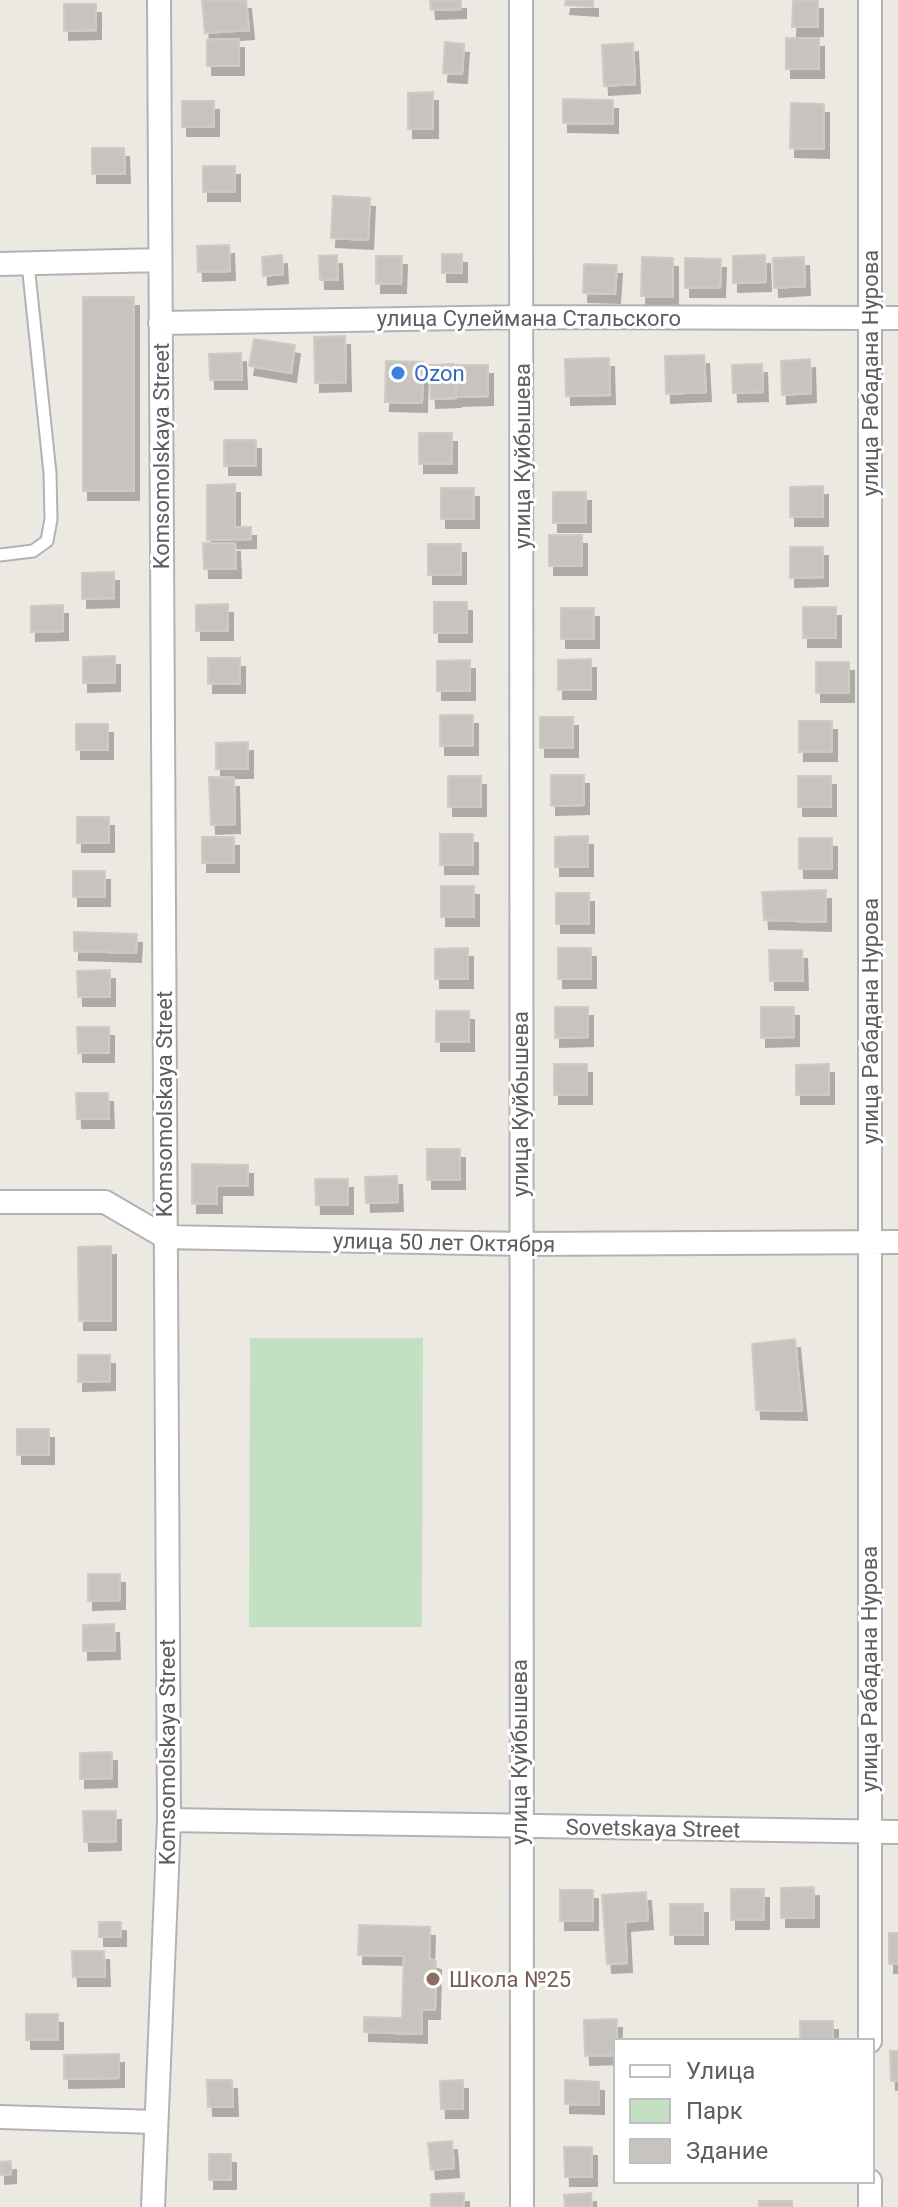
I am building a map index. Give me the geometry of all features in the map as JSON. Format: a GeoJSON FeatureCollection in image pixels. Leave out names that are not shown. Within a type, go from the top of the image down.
{"type":"FeatureCollection","features":[{"type":"Feature","properties":{"kind":"street","name":"Komsomolskaya Street"},"geometry":{"type":"LineString","coordinates":[[153,2207],[169,1820],[159,0]]}},
{"type":"Feature","properties":{"kind":"street","name":"улица Куйбышева"},"geometry":{"type":"LineString","coordinates":[[521,0],[519,1826],[522,2207]]}},
{"type":"Feature","properties":{"kind":"street","name":"улица Рабадана Нурова"},"geometry":{"type":"LineString","coordinates":[[870,0],[870,2039]]}},
{"type":"Feature","properties":{"kind":"street"},"geometry":{"type":"LineString","coordinates":[[0,264],[160,260]]}},
{"type":"Feature","properties":{"kind":"street","name":"улица Сулеймана Стальского"},"geometry":{"type":"LineString","coordinates":[[160,323],[522,317],[898,318]]}},
{"type":"Feature","properties":{"kind":"street","name":"улица 50 лет Октября"},"geometry":{"type":"LineString","coordinates":[[0,1202],[105,1202],[165,1237],[520,1244],[898,1242]]}},
{"type":"Feature","properties":{"kind":"street","name":"Sovetskaya Street"},"geometry":{"type":"LineString","coordinates":[[169,1820],[898,1832]]}},
{"type":"Feature","properties":{"kind":"street"},"geometry":{"type":"LineString","coordinates":[[0,2117],[155,2122]]}},
{"type":"Feature","properties":{"kind":"street"},"geometry":{"type":"LineString","coordinates":[[870,2183],[870,2207]]}},
{"type":"Feature","properties":{"kind":"lane"},"geometry":{"type":"LineString","coordinates":[[0,555],[33,551],[47,541],[51,519],[50,473],[28,264]]}},
{"type":"Feature","properties":{"kind":"green space"},"geometry":{"type":"Polygon","coordinates":[[[250,1338],[423,1338],[422,1627],[249,1627],[250,1338]]]}},
{"type":"Feature","properties":{"kind":"building"},"geometry":{"type":"Polygon","coordinates":[[[202,0],[246,0],[249,30],[205,33],[202,0]]]}},
{"type":"Feature","properties":{"kind":"building"},"geometry":{"type":"Polygon","coordinates":[[[430,0],[461,0],[461,9],[431,10],[430,0]]]}},
{"type":"Feature","properties":{"kind":"building"},"geometry":{"type":"Polygon","coordinates":[[[566,0],[593,0],[593,7],[565,5],[566,0]]]}},
{"type":"Feature","properties":{"kind":"building"},"geometry":{"type":"Polygon","coordinates":[[[793,0],[818,0],[818,27],[792,27],[793,0]]]}},
{"type":"Feature","properties":{"kind":"building"},"geometry":{"type":"Polygon","coordinates":[[[64,4],[96,4],[96,30],[64,31],[64,4]]]}},
{"type":"Feature","properties":{"kind":"building"},"geometry":{"type":"Polygon","coordinates":[[[786,38],[819,38],[819,69],[786,69],[786,38]]]}},
{"type":"Feature","properties":{"kind":"building"},"geometry":{"type":"Polygon","coordinates":[[[239,39],[239,66],[207,66],[207,40],[239,39]]]}},
{"type":"Feature","properties":{"kind":"building"},"geometry":{"type":"Polygon","coordinates":[[[445,42],[464,44],[462,74],[443,73],[445,42]]]}},
{"type":"Feature","properties":{"kind":"building"},"geometry":{"type":"Polygon","coordinates":[[[633,43],[635,84],[604,86],[602,45],[633,43]]]}},
{"type":"Feature","properties":{"kind":"building"},"geometry":{"type":"Polygon","coordinates":[[[433,92],[433,129],[408,129],[408,93],[433,92]]]}},
{"type":"Feature","properties":{"kind":"building"},"geometry":{"type":"Polygon","coordinates":[[[563,99],[613,100],[613,124],[563,123],[563,99]]]}},
{"type":"Feature","properties":{"kind":"building"},"geometry":{"type":"Polygon","coordinates":[[[182,101],[214,101],[214,127],[182,127],[182,101]]]}},
{"type":"Feature","properties":{"kind":"building"},"geometry":{"type":"Polygon","coordinates":[[[791,103],[824,104],[824,149],[790,148],[791,103]]]}},
{"type":"Feature","properties":{"kind":"building"},"geometry":{"type":"Polygon","coordinates":[[[92,148],[124,148],[125,174],[92,174],[92,148]]]}},
{"type":"Feature","properties":{"kind":"building"},"geometry":{"type":"Polygon","coordinates":[[[203,166],[235,166],[235,192],[203,192],[203,166]]]}},
{"type":"Feature","properties":{"kind":"building"},"geometry":{"type":"Polygon","coordinates":[[[333,196],[370,198],[368,240],[331,238],[333,196]]]}},
{"type":"Feature","properties":{"kind":"building"},"geometry":{"type":"Polygon","coordinates":[[[229,245],[230,271],[198,272],[197,246],[229,245]]]}},
{"type":"Feature","properties":{"kind":"building"},"geometry":{"type":"Polygon","coordinates":[[[442,254],[462,254],[462,273],[442,273],[442,254]]]}},
{"type":"Feature","properties":{"kind":"building"},"geometry":{"type":"Polygon","coordinates":[[[282,255],[283,274],[263,276],[262,257],[282,255]]]}},
{"type":"Feature","properties":{"kind":"building"},"geometry":{"type":"Polygon","coordinates":[[[337,255],[338,280],[320,280],[319,256],[337,255]]]}},
{"type":"Feature","properties":{"kind":"building"},"geometry":{"type":"Polygon","coordinates":[[[765,255],[766,282],[733,283],[733,256],[765,255]]]}},
{"type":"Feature","properties":{"kind":"building"},"geometry":{"type":"Polygon","coordinates":[[[376,256],[402,256],[401,284],[376,284],[376,256]]]}},
{"type":"Feature","properties":{"kind":"building"},"geometry":{"type":"Polygon","coordinates":[[[642,257],[673,258],[673,297],[641,296],[642,257]]]}},
{"type":"Feature","properties":{"kind":"building"},"geometry":{"type":"Polygon","coordinates":[[[804,257],[805,286],[774,288],[773,258],[804,257]]]}},
{"type":"Feature","properties":{"kind":"building"},"geometry":{"type":"Polygon","coordinates":[[[685,258],[721,259],[720,288],[685,288],[685,258]]]}},
{"type":"Feature","properties":{"kind":"building"},"geometry":{"type":"Polygon","coordinates":[[[584,264],[617,265],[615,294],[583,293],[584,264]]]}},
{"type":"Feature","properties":{"kind":"building"},"geometry":{"type":"Polygon","coordinates":[[[83,297],[134,297],[134,491],[83,491],[83,297]]]}},
{"type":"Feature","properties":{"kind":"building"},"geometry":{"type":"Polygon","coordinates":[[[345,336],[346,382],[315,383],[314,337],[345,336]]]}},
{"type":"Feature","properties":{"kind":"building"},"geometry":{"type":"Polygon","coordinates":[[[254,339],[295,345],[291,373],[249,366],[254,339]]]}},
{"type":"Feature","properties":{"kind":"building"},"geometry":{"type":"Polygon","coordinates":[[[241,353],[242,380],[210,380],[209,354],[241,353]]]}},
{"type":"Feature","properties":{"kind":"building"},"geometry":{"type":"Polygon","coordinates":[[[704,355],[706,392],[666,394],[665,356],[704,355]]]}},
{"type":"Feature","properties":{"kind":"building"},"geometry":{"type":"Polygon","coordinates":[[[609,358],[610,395],[566,396],[565,359],[609,358]]]}},
{"type":"Feature","properties":{"kind":"building"},"geometry":{"type":"Polygon","coordinates":[[[810,359],[811,393],[782,395],[781,361],[810,359]]]}},
{"type":"Feature","properties":{"kind":"building"},"geometry":{"type":"Polygon","coordinates":[[[386,361],[423,362],[422,403],[385,402],[386,361]]]}},
{"type":"Feature","properties":{"kind":"building"},"geometry":{"type":"Polygon","coordinates":[[[454,364],[456,398],[431,399],[429,365],[454,364]]]}},
{"type":"Feature","properties":{"kind":"building"},"geometry":{"type":"Polygon","coordinates":[[[762,364],[763,392],[733,393],[732,365],[762,364]]]}},
{"type":"Feature","properties":{"kind":"building"},"geometry":{"type":"Polygon","coordinates":[[[455,365],[488,365],[488,396],[456,397],[455,365]]]}},
{"type":"Feature","properties":{"kind":"building"},"geometry":{"type":"Polygon","coordinates":[[[419,433],[452,433],[452,464],[419,464],[419,433]]]}},
{"type":"Feature","properties":{"kind":"building"},"geometry":{"type":"Polygon","coordinates":[[[224,440],[256,440],[256,466],[224,466],[224,440]]]}},
{"type":"Feature","properties":{"kind":"building"},"geometry":{"type":"Polygon","coordinates":[[[235,484],[235,527],[251,527],[251,539],[207,540],[207,485],[235,484]]]}},
{"type":"Feature","properties":{"kind":"building"},"geometry":{"type":"Polygon","coordinates":[[[823,486],[823,517],[790,517],[790,487],[823,486]]]}},
{"type":"Feature","properties":{"kind":"building"},"geometry":{"type":"Polygon","coordinates":[[[441,488],[474,488],[474,519],[441,519],[441,488]]]}},
{"type":"Feature","properties":{"kind":"building"},"geometry":{"type":"Polygon","coordinates":[[[553,492],[586,492],[586,523],[553,523],[553,492]]]}},
{"type":"Feature","properties":{"kind":"building"},"geometry":{"type":"Polygon","coordinates":[[[549,535],[582,535],[582,566],[549,566],[549,535]]]}},
{"type":"Feature","properties":{"kind":"building"},"geometry":{"type":"Polygon","coordinates":[[[203,543],[235,543],[236,569],[204,569],[203,543]]]}},
{"type":"Feature","properties":{"kind":"building"},"geometry":{"type":"Polygon","coordinates":[[[428,544],[461,544],[461,575],[428,575],[428,544]]]}},
{"type":"Feature","properties":{"kind":"building"},"geometry":{"type":"Polygon","coordinates":[[[790,547],[823,547],[823,577],[790,578],[790,547]]]}},
{"type":"Feature","properties":{"kind":"building"},"geometry":{"type":"Polygon","coordinates":[[[114,572],[114,598],[82,599],[82,573],[114,572]]]}},
{"type":"Feature","properties":{"kind":"building"},"geometry":{"type":"Polygon","coordinates":[[[434,602],[467,602],[467,633],[434,633],[434,602]]]}},
{"type":"Feature","properties":{"kind":"building"},"geometry":{"type":"Polygon","coordinates":[[[228,604],[228,631],[196,631],[196,605],[228,604]]]}},
{"type":"Feature","properties":{"kind":"building"},"geometry":{"type":"Polygon","coordinates":[[[63,605],[63,631],[31,632],[31,606],[63,605]]]}},
{"type":"Feature","properties":{"kind":"building"},"geometry":{"type":"Polygon","coordinates":[[[803,607],[836,607],[836,638],[803,638],[803,607]]]}},
{"type":"Feature","properties":{"kind":"building"},"geometry":{"type":"Polygon","coordinates":[[[561,608],[594,608],[594,639],[561,639],[561,608]]]}},
{"type":"Feature","properties":{"kind":"building"},"geometry":{"type":"Polygon","coordinates":[[[115,656],[115,682],[83,683],[83,657],[115,656]]]}},
{"type":"Feature","properties":{"kind":"building"},"geometry":{"type":"Polygon","coordinates":[[[208,658],[240,658],[240,684],[208,684],[208,658]]]}},
{"type":"Feature","properties":{"kind":"building"},"geometry":{"type":"Polygon","coordinates":[[[591,659],[591,690],[558,690],[558,660],[591,659]]]}},
{"type":"Feature","properties":{"kind":"building"},"geometry":{"type":"Polygon","coordinates":[[[470,660],[470,691],[437,691],[437,661],[470,660]]]}},
{"type":"Feature","properties":{"kind":"building"},"geometry":{"type":"Polygon","coordinates":[[[816,662],[849,662],[849,693],[816,693],[816,662]]]}},
{"type":"Feature","properties":{"kind":"building"},"geometry":{"type":"Polygon","coordinates":[[[440,715],[473,715],[473,746],[440,746],[440,715]]]}},
{"type":"Feature","properties":{"kind":"building"},"geometry":{"type":"Polygon","coordinates":[[[540,717],[573,717],[573,748],[540,748],[540,717]]]}},
{"type":"Feature","properties":{"kind":"building"},"geometry":{"type":"Polygon","coordinates":[[[799,721],[832,721],[832,752],[799,752],[799,721]]]}},
{"type":"Feature","properties":{"kind":"building"},"geometry":{"type":"Polygon","coordinates":[[[76,724],[108,724],[108,750],[76,750],[76,724]]]}},
{"type":"Feature","properties":{"kind":"building"},"geometry":{"type":"Polygon","coordinates":[[[248,742],[248,769],[216,769],[216,743],[248,742]]]}},
{"type":"Feature","properties":{"kind":"building"},"geometry":{"type":"Polygon","coordinates":[[[551,775],[584,775],[584,805],[551,806],[551,775]]]}},
{"type":"Feature","properties":{"kind":"building"},"geometry":{"type":"Polygon","coordinates":[[[448,776],[481,776],[481,807],[448,807],[448,776]]]}},
{"type":"Feature","properties":{"kind":"building"},"geometry":{"type":"Polygon","coordinates":[[[798,776],[831,776],[831,807],[798,807],[798,776]]]}},
{"type":"Feature","properties":{"kind":"building"},"geometry":{"type":"Polygon","coordinates":[[[209,777],[234,778],[235,824],[211,825],[209,777]]]}},
{"type":"Feature","properties":{"kind":"building"},"geometry":{"type":"Polygon","coordinates":[[[77,817],[109,817],[109,843],[77,843],[77,817]]]}},
{"type":"Feature","properties":{"kind":"building"},"geometry":{"type":"Polygon","coordinates":[[[440,834],[473,834],[473,865],[440,865],[440,834]]]}},
{"type":"Feature","properties":{"kind":"building"},"geometry":{"type":"Polygon","coordinates":[[[588,836],[588,867],[555,867],[555,837],[588,836]]]}},
{"type":"Feature","properties":{"kind":"building"},"geometry":{"type":"Polygon","coordinates":[[[202,837],[234,837],[234,863],[202,863],[202,837]]]}},
{"type":"Feature","properties":{"kind":"building"},"geometry":{"type":"Polygon","coordinates":[[[799,838],[832,838],[832,869],[799,869],[799,838]]]}},
{"type":"Feature","properties":{"kind":"building"},"geometry":{"type":"Polygon","coordinates":[[[73,871],[105,871],[105,897],[73,897],[73,871]]]}},
{"type":"Feature","properties":{"kind":"building"},"geometry":{"type":"Polygon","coordinates":[[[441,886],[474,886],[474,917],[441,917],[441,886]]]}},
{"type":"Feature","properties":{"kind":"building"},"geometry":{"type":"Polygon","coordinates":[[[826,890],[826,922],[764,920],[762,892],[826,890]]]}},
{"type":"Feature","properties":{"kind":"building"},"geometry":{"type":"Polygon","coordinates":[[[556,893],[589,893],[589,924],[556,924],[556,893]]]}},
{"type":"Feature","properties":{"kind":"building"},"geometry":{"type":"Polygon","coordinates":[[[74,932],[137,934],[136,953],[74,951],[74,932]]]}},
{"type":"Feature","properties":{"kind":"building"},"geometry":{"type":"Polygon","coordinates":[[[468,948],[468,979],[435,979],[435,949],[468,948]]]}},
{"type":"Feature","properties":{"kind":"building"},"geometry":{"type":"Polygon","coordinates":[[[558,948],[591,948],[591,979],[558,979],[558,948]]]}},
{"type":"Feature","properties":{"kind":"building"},"geometry":{"type":"Polygon","coordinates":[[[769,950],[802,950],[803,981],[770,981],[769,950]]]}},
{"type":"Feature","properties":{"kind":"building"},"geometry":{"type":"Polygon","coordinates":[[[110,970],[110,997],[78,997],[77,971],[110,970]]]}},
{"type":"Feature","properties":{"kind":"building"},"geometry":{"type":"Polygon","coordinates":[[[555,1007],[588,1007],[588,1037],[555,1038],[555,1007]]]}},
{"type":"Feature","properties":{"kind":"building"},"geometry":{"type":"Polygon","coordinates":[[[761,1007],[794,1007],[794,1037],[761,1038],[761,1007]]]}},
{"type":"Feature","properties":{"kind":"building"},"geometry":{"type":"Polygon","coordinates":[[[436,1011],[469,1011],[469,1042],[436,1042],[436,1011]]]}},
{"type":"Feature","properties":{"kind":"building"},"geometry":{"type":"Polygon","coordinates":[[[77,1027],[109,1027],[109,1053],[78,1053],[77,1027]]]}},
{"type":"Feature","properties":{"kind":"building"},"geometry":{"type":"Polygon","coordinates":[[[554,1064],[587,1064],[587,1095],[554,1095],[554,1064]]]}},
{"type":"Feature","properties":{"kind":"building"},"geometry":{"type":"Polygon","coordinates":[[[829,1064],[829,1095],[796,1095],[796,1065],[829,1064]]]}},
{"type":"Feature","properties":{"kind":"building"},"geometry":{"type":"Polygon","coordinates":[[[76,1093],[108,1093],[109,1119],[77,1119],[76,1093]]]}},
{"type":"Feature","properties":{"kind":"building"},"geometry":{"type":"Polygon","coordinates":[[[427,1149],[460,1149],[460,1180],[427,1180],[427,1149]]]}},
{"type":"Feature","properties":{"kind":"building"},"geometry":{"type":"Polygon","coordinates":[[[192,1164],[248,1165],[248,1186],[217,1186],[217,1204],[192,1204],[192,1164]]]}},
{"type":"Feature","properties":{"kind":"building"},"geometry":{"type":"Polygon","coordinates":[[[397,1176],[398,1202],[366,1203],[365,1177],[397,1176]]]}},
{"type":"Feature","properties":{"kind":"building"},"geometry":{"type":"Polygon","coordinates":[[[315,1179],[348,1179],[348,1205],[316,1205],[315,1179]]]}},
{"type":"Feature","properties":{"kind":"building"},"geometry":{"type":"Polygon","coordinates":[[[111,1246],[111,1321],[79,1321],[78,1247],[111,1246]]]}},
{"type":"Feature","properties":{"kind":"building"},"geometry":{"type":"Polygon","coordinates":[[[795,1339],[802,1411],[756,1410],[752,1344],[795,1339]]]}},
{"type":"Feature","properties":{"kind":"building"},"geometry":{"type":"Polygon","coordinates":[[[78,1355],[110,1355],[110,1381],[78,1382],[78,1355]]]}},
{"type":"Feature","properties":{"kind":"building"},"geometry":{"type":"Polygon","coordinates":[[[17,1429],[49,1429],[49,1455],[17,1455],[17,1429]]]}},
{"type":"Feature","properties":{"kind":"building"},"geometry":{"type":"Polygon","coordinates":[[[88,1574],[120,1574],[120,1600],[88,1601],[88,1574]]]}},
{"type":"Feature","properties":{"kind":"building"},"geometry":{"type":"Polygon","coordinates":[[[114,1624],[115,1650],[83,1651],[83,1625],[114,1624]]]}},
{"type":"Feature","properties":{"kind":"building"},"geometry":{"type":"Polygon","coordinates":[[[112,1752],[112,1778],[80,1779],[80,1753],[112,1752]]]}},
{"type":"Feature","properties":{"kind":"building"},"geometry":{"type":"Polygon","coordinates":[[[83,1811],[116,1811],[116,1841],[84,1842],[83,1811]]]}},
{"type":"Feature","properties":{"kind":"building"},"geometry":{"type":"Polygon","coordinates":[[[814,1887],[814,1918],[781,1918],[781,1888],[814,1887]]]}},
{"type":"Feature","properties":{"kind":"building"},"geometry":{"type":"Polygon","coordinates":[[[731,1889],[764,1889],[764,1920],[731,1920],[731,1889]]]}},
{"type":"Feature","properties":{"kind":"building"},"geometry":{"type":"Polygon","coordinates":[[[560,1890],[593,1890],[593,1921],[560,1921],[560,1890]]]}},
{"type":"Feature","properties":{"kind":"building"},"geometry":{"type":"Polygon","coordinates":[[[646,1892],[648,1920],[625,1922],[627,1963],[607,1964],[602,1895],[646,1892]]]}},
{"type":"Feature","properties":{"kind":"building"},"geometry":{"type":"Polygon","coordinates":[[[670,1904],[703,1904],[703,1935],[670,1935],[670,1904]]]}},
{"type":"Feature","properties":{"kind":"building"},"geometry":{"type":"Polygon","coordinates":[[[99,1922],[121,1922],[121,1937],[99,1937],[99,1922]]]}},
{"type":"Feature","properties":{"kind":"building"},"geometry":{"type":"Polygon","coordinates":[[[359,1925],[430,1927],[429,1959],[436,1961],[435,2010],[422,2010],[422,2034],[364,2032],[364,2017],[402,2018],[404,1956],[358,1955],[359,1925]]]}},
{"type":"Feature","properties":{"kind":"building"},"geometry":{"type":"Polygon","coordinates":[[[889,1933],[898,1933],[898,1964],[889,1964],[889,1933]]]}},
{"type":"Feature","properties":{"kind":"building"},"geometry":{"type":"Polygon","coordinates":[[[72,1951],[104,1951],[105,1977],[73,1977],[72,1951]]]}},
{"type":"Feature","properties":{"kind":"building"},"geometry":{"type":"Polygon","coordinates":[[[26,2014],[58,2014],[58,2040],[26,2040],[26,2014]]]}},
{"type":"Feature","properties":{"kind":"building"},"geometry":{"type":"Polygon","coordinates":[[[617,2019],[614,2055],[585,2056],[584,2020],[617,2019]]]}},
{"type":"Feature","properties":{"kind":"building"},"geometry":{"type":"Polygon","coordinates":[[[800,2021],[833,2021],[833,2039],[800,2039],[800,2021]]]}},
{"type":"Feature","properties":{"kind":"building"},"geometry":{"type":"Polygon","coordinates":[[[890,2051],[898,2051],[898,2081],[891,2081],[890,2051]]]}},
{"type":"Feature","properties":{"kind":"building"},"geometry":{"type":"Polygon","coordinates":[[[119,2054],[119,2078],[64,2079],[64,2055],[119,2054]]]}},
{"type":"Feature","properties":{"kind":"building"},"geometry":{"type":"Polygon","coordinates":[[[207,2080],[232,2080],[233,2107],[208,2107],[207,2080]]]}},
{"type":"Feature","properties":{"kind":"building"},"geometry":{"type":"Polygon","coordinates":[[[463,2080],[463,2109],[441,2109],[440,2081],[463,2080]]]}},
{"type":"Feature","properties":{"kind":"building"},"geometry":{"type":"Polygon","coordinates":[[[565,2080],[599,2082],[599,2105],[565,2104],[565,2080]]]}},
{"type":"Feature","properties":{"kind":"building"},"geometry":{"type":"Polygon","coordinates":[[[452,2141],[454,2168],[431,2170],[428,2143],[452,2141]]]}},
{"type":"Feature","properties":{"kind":"building"},"geometry":{"type":"Polygon","coordinates":[[[564,2147],[592,2147],[592,2177],[565,2177],[564,2147]]]}},
{"type":"Feature","properties":{"kind":"building"},"geometry":{"type":"Polygon","coordinates":[[[209,2154],[231,2154],[231,2180],[209,2180],[209,2154]]]}},
{"type":"Feature","properties":{"kind":"building"},"geometry":{"type":"Polygon","coordinates":[[[11,2161],[11,2174],[0,2175],[0,2162],[11,2161]]]}},
{"type":"Feature","properties":{"kind":"building"},"geometry":{"type":"Polygon","coordinates":[[[464,2193],[464,2207],[431,2207],[431,2194],[464,2193]]]}},
{"type":"Feature","properties":{"kind":"building"},"geometry":{"type":"Polygon","coordinates":[[[591,2193],[592,2207],[565,2207],[564,2195],[591,2193]]]}},
{"type":"Feature","properties":{"kind":"building"},"geometry":{"type":"Polygon","coordinates":[[[759,2201],[792,2201],[792,2207],[759,2207],[759,2201]]]}},
{"type":"Feature","properties":{"kind":"place","name":"Ozon"},"geometry":{"type":"Point","coordinates":[398,373]}},
{"type":"Feature","properties":{"kind":"place","name":"Школа №25"},"geometry":{"type":"Point","coordinates":[433,1979]}}]}
